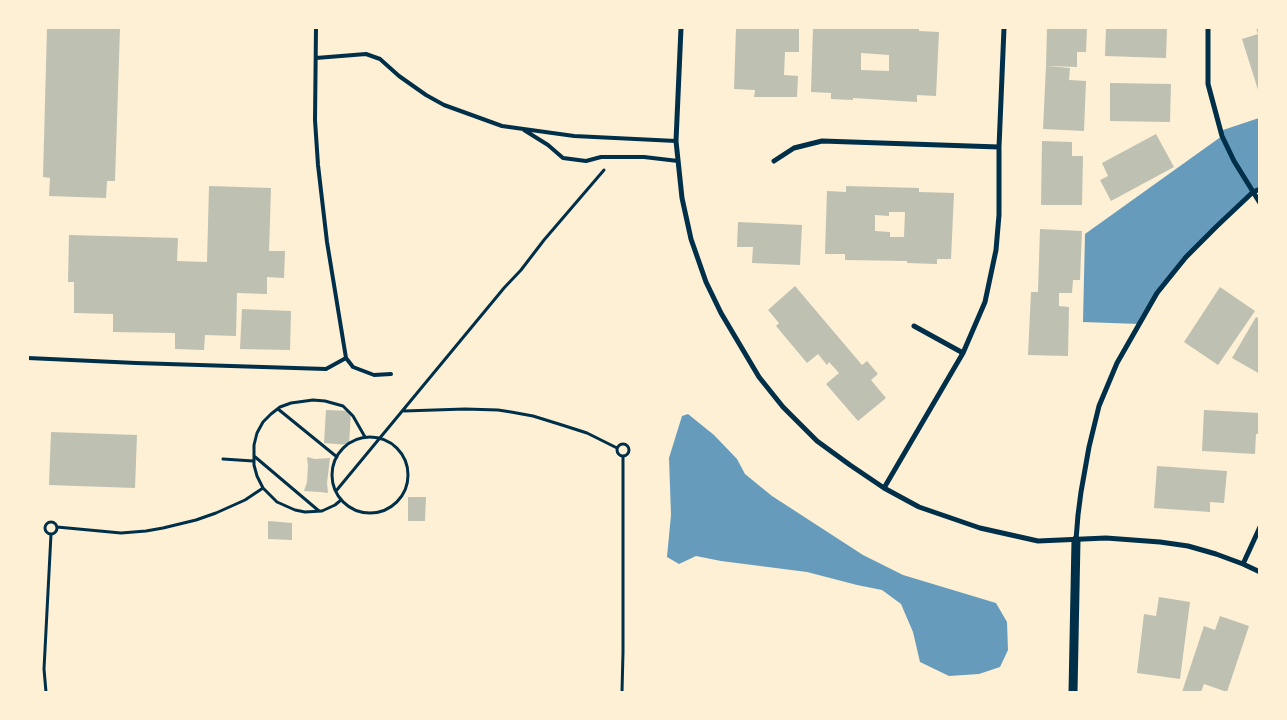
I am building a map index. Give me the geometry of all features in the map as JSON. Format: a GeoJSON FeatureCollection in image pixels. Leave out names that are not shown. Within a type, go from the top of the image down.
{"type":"FeatureCollection","features":[{"type":"Feature","properties":{"kind":"street"},"geometry":{"type":"LineString","coordinates":[[681,28],[676,141],[682,198],[691,239],[706,282],[721,313],[759,377],[783,408],[817,441],[850,466],[884,488],[919,507],[980,528],[1038,541],[1106,538],[1188,546],[1244,564],[1260,572]]}},
{"type":"Feature","properties":{"kind":"street"},"geometry":{"type":"LineString","coordinates":[[884,488],[963,353],[985,302],[996,250],[999,215],[999,147],[1004,28]]}},
{"type":"Feature","properties":{"kind":"street"},"geometry":{"type":"LineString","coordinates":[[1208,28],[1208,84],[1220,131],[1234,161],[1260,203]]}},
{"type":"Feature","properties":{"kind":"street"},"geometry":{"type":"LineString","coordinates":[[774,161],[794,148],[822,141],[999,147]]}},
{"type":"Feature","properties":{"kind":"street"},"geometry":{"type":"LineString","coordinates":[[1073,692],[1076,540],[1080,492],[1099,406],[1117,363],[1157,293],[1186,257],[1253,192],[1260,189]]}},
{"type":"Feature","properties":{"kind":"street"},"geometry":{"type":"LineString","coordinates":[[914,326],[963,353]]}},
{"type":"Feature","properties":{"kind":"street"},"geometry":{"type":"LineString","coordinates":[[1244,564],[1260,527]]}},
{"type":"Feature","properties":{"kind":"lane"},"geometry":{"type":"LineString","coordinates":[[316,28],[315,120],[318,165],[327,242],[346,358],[354,367],[374,375],[391,374]]}},
{"type":"Feature","properties":{"kind":"lane"},"geometry":{"type":"LineString","coordinates":[[316,58],[366,54],[380,59],[399,76],[426,95],[444,104],[502,126],[574,136],[676,141]]}},
{"type":"Feature","properties":{"kind":"lane"},"geometry":{"type":"LineString","coordinates":[[522,128],[548,145],[563,158],[586,161],[601,157],[644,157],[678,161]]}},
{"type":"Feature","properties":{"kind":"lane"},"geometry":{"type":"LineString","coordinates":[[28,358],[146,364],[326,369],[346,358]]}},
{"type":"Feature","properties":{"kind":"path"},"geometry":{"type":"LineString","coordinates":[[336,492],[604,170],[612,170]]}},
{"type":"Feature","properties":{"kind":"path"},"geometry":{"type":"LineString","coordinates":[[341,500],[329,509],[305,512],[277,502],[263,488],[256,476],[253,458],[257,433],[263,422],[278,409],[302,400],[313,400],[343,406],[353,416],[365,437]]}},
{"type":"Feature","properties":{"kind":"path"},"geometry":{"type":"LineString","coordinates":[[278,409],[337,457]]}},
{"type":"Feature","properties":{"kind":"path"},"geometry":{"type":"LineString","coordinates":[[404,411],[465,409],[511,412],[533,416],[587,433],[617,448]]}},
{"type":"Feature","properties":{"kind":"path"},"geometry":{"type":"LineString","coordinates":[[365,437],[381,438],[395,446],[402,453],[409,473],[408,484],[404,494],[390,509],[380,513],[359,513],[341,500],[336,492],[332,483],[334,462],[346,445],[355,440],[365,437]]}},
{"type":"Feature","properties":{"kind":"path"},"geometry":{"type":"LineString","coordinates":[[617,448],[621,444],[628,446],[628,452],[623,457]]}},
{"type":"Feature","properties":{"kind":"path"},"geometry":{"type":"LineString","coordinates":[[617,448],[617,453],[623,457]]}},
{"type":"Feature","properties":{"kind":"path"},"geometry":{"type":"LineString","coordinates":[[622,692],[623,457]]}},
{"type":"Feature","properties":{"kind":"path"},"geometry":{"type":"LineString","coordinates":[[223,459],[253,458],[319,511]]}},
{"type":"Feature","properties":{"kind":"path"},"geometry":{"type":"LineString","coordinates":[[57,527],[121,532],[163,528],[216,513],[245,500],[263,488]]}},
{"type":"Feature","properties":{"kind":"path"},"geometry":{"type":"LineString","coordinates":[[50,521],[54,521],[57,524],[56,532],[51,534],[44,527],[50,521]]}},
{"type":"Feature","properties":{"kind":"path"},"geometry":{"type":"LineString","coordinates":[[46,692],[44,670],[51,534]]}},
{"type":"Feature","properties":{"kind":"water"},"geometry":{"type":"Polygon","coordinates":[[[1259,118],[1259,189],[1217,226],[1157,293],[1139,324],[1083,322],[1085,234],[1222,136],[1220,131],[1259,118]]]}},
{"type":"Feature","properties":{"kind":"water"},"geometry":{"type":"Polygon","coordinates":[[[688,414],[714,435],[737,459],[745,474],[772,496],[863,555],[903,575],[996,603],[1007,622],[1008,650],[1000,667],[979,674],[949,676],[920,662],[913,632],[901,604],[882,590],[807,572],[696,556],[679,564],[667,557],[671,515],[669,458],[682,416],[688,414]]]}},
{"type":"Feature","properties":{"kind":"building"},"geometry":{"type":"Polygon","coordinates":[[[47,28],[120,28],[115,181],[107,181],[106,198],[49,196],[50,178],[43,177],[47,28]]]}},
{"type":"Feature","properties":{"kind":"building"},"geometry":{"type":"Polygon","coordinates":[[[736,28],[799,28],[799,52],[785,52],[784,75],[798,76],[797,97],[754,97],[755,90],[734,89],[736,28]]]}},
{"type":"Feature","properties":{"kind":"building"},"geometry":{"type":"Polygon","coordinates":[[[813,28],[919,28],[919,31],[939,32],[936,96],[917,95],[917,102],[853,98],[853,100],[831,99],[831,93],[811,92],[813,28]],[[861,53],[861,70],[889,71],[889,55],[861,53]]]}},
{"type":"Feature","properties":{"kind":"building"},"geometry":{"type":"Polygon","coordinates":[[[1047,28],[1087,28],[1086,52],[1077,52],[1077,67],[1046,66],[1047,28]]]}},
{"type":"Feature","properties":{"kind":"building"},"geometry":{"type":"Polygon","coordinates":[[[1106,28],[1167,28],[1166,58],[1105,56],[1106,28]]]}},
{"type":"Feature","properties":{"kind":"building"},"geometry":{"type":"Polygon","coordinates":[[[1256,28],[1260,28],[1259,93],[1242,39],[1258,34],[1256,28]]]}},
{"type":"Feature","properties":{"kind":"building"},"geometry":{"type":"Polygon","coordinates":[[[1046,66],[1070,68],[1069,80],[1086,81],[1084,131],[1043,129],[1046,66]]]}},
{"type":"Feature","properties":{"kind":"building"},"geometry":{"type":"Polygon","coordinates":[[[1110,83],[1171,84],[1170,122],[1110,121],[1110,83]]]}},
{"type":"Feature","properties":{"kind":"building"},"geometry":{"type":"Polygon","coordinates":[[[1156,134],[1174,167],[1111,201],[1100,180],[1108,176],[1102,163],[1156,134]]]}},
{"type":"Feature","properties":{"kind":"building"},"geometry":{"type":"Polygon","coordinates":[[[1042,141],[1072,142],[1072,156],[1083,156],[1082,205],[1041,205],[1042,141]]]}},
{"type":"Feature","properties":{"kind":"building"},"geometry":{"type":"Polygon","coordinates":[[[209,186],[271,188],[269,251],[285,251],[284,278],[267,277],[267,294],[237,293],[236,336],[205,335],[204,350],[175,349],[175,333],[113,332],[113,314],[74,313],[74,282],[68,282],[69,235],[178,238],[177,261],[207,262],[209,186]]]}},
{"type":"Feature","properties":{"kind":"building"},"geometry":{"type":"Polygon","coordinates":[[[846,186],[919,188],[919,192],[954,193],[951,259],[937,259],[937,264],[907,263],[907,261],[845,260],[845,254],[825,254],[827,191],[846,192],[846,186]],[[889,212],[889,216],[875,215],[875,231],[890,232],[890,237],[904,237],[905,212],[889,212]]]}},
{"type":"Feature","properties":{"kind":"building"},"geometry":{"type":"Polygon","coordinates":[[[738,222],[802,225],[800,265],[752,263],[753,247],[737,247],[738,222]]]}},
{"type":"Feature","properties":{"kind":"building"},"geometry":{"type":"Polygon","coordinates":[[[1040,229],[1082,231],[1080,280],[1073,280],[1072,293],[1059,293],[1059,306],[1069,307],[1068,356],[1028,355],[1031,292],[1038,292],[1040,229]]]}},
{"type":"Feature","properties":{"kind":"building"},"geometry":{"type":"Polygon","coordinates":[[[795,286],[862,365],[867,361],[878,374],[871,380],[886,398],[858,421],[826,384],[839,373],[829,362],[827,365],[818,354],[807,363],[776,326],[779,323],[768,310],[795,286]]]}},
{"type":"Feature","properties":{"kind":"building"},"geometry":{"type":"Polygon","coordinates":[[[1220,287],[1255,311],[1218,365],[1184,342],[1220,287]]]}},
{"type":"Feature","properties":{"kind":"building"},"geometry":{"type":"Polygon","coordinates":[[[242,309],[291,311],[290,350],[240,349],[242,309]]]}},
{"type":"Feature","properties":{"kind":"building"},"geometry":{"type":"Polygon","coordinates":[[[1256,317],[1260,319],[1260,374],[1232,358],[1256,317]]]}},
{"type":"Feature","properties":{"kind":"building"},"geometry":{"type":"Polygon","coordinates":[[[326,410],[351,411],[349,445],[324,443],[326,410]]]}},
{"type":"Feature","properties":{"kind":"building"},"geometry":{"type":"Polygon","coordinates":[[[1204,410],[1260,413],[1260,434],[1256,434],[1255,454],[1202,451],[1204,410]]]}},
{"type":"Feature","properties":{"kind":"building"},"geometry":{"type":"Polygon","coordinates":[[[51,432],[137,435],[135,488],[49,485],[51,432]]]}},
{"type":"Feature","properties":{"kind":"building"},"geometry":{"type":"Polygon","coordinates":[[[307,457],[315,459],[330,458],[327,483],[328,493],[304,491],[307,482],[307,457]]]}},
{"type":"Feature","properties":{"kind":"building"},"geometry":{"type":"Polygon","coordinates":[[[1157,466],[1227,471],[1224,503],[1210,502],[1210,512],[1154,508],[1157,466]]]}},
{"type":"Feature","properties":{"kind":"building"},"geometry":{"type":"Polygon","coordinates":[[[408,497],[426,497],[425,521],[408,521],[408,497]]]}},
{"type":"Feature","properties":{"kind":"building"},"geometry":{"type":"Polygon","coordinates":[[[268,521],[292,523],[292,540],[268,539],[268,521]]]}},
{"type":"Feature","properties":{"kind":"building"},"geometry":{"type":"Polygon","coordinates":[[[1159,597],[1190,602],[1180,679],[1137,673],[1144,614],[1156,616],[1159,597]]]}},
{"type":"Feature","properties":{"kind":"building"},"geometry":{"type":"Polygon","coordinates":[[[1220,616],[1249,626],[1227,692],[1204,684],[1201,692],[1182,692],[1204,626],[1215,630],[1220,616]]]}}]}
